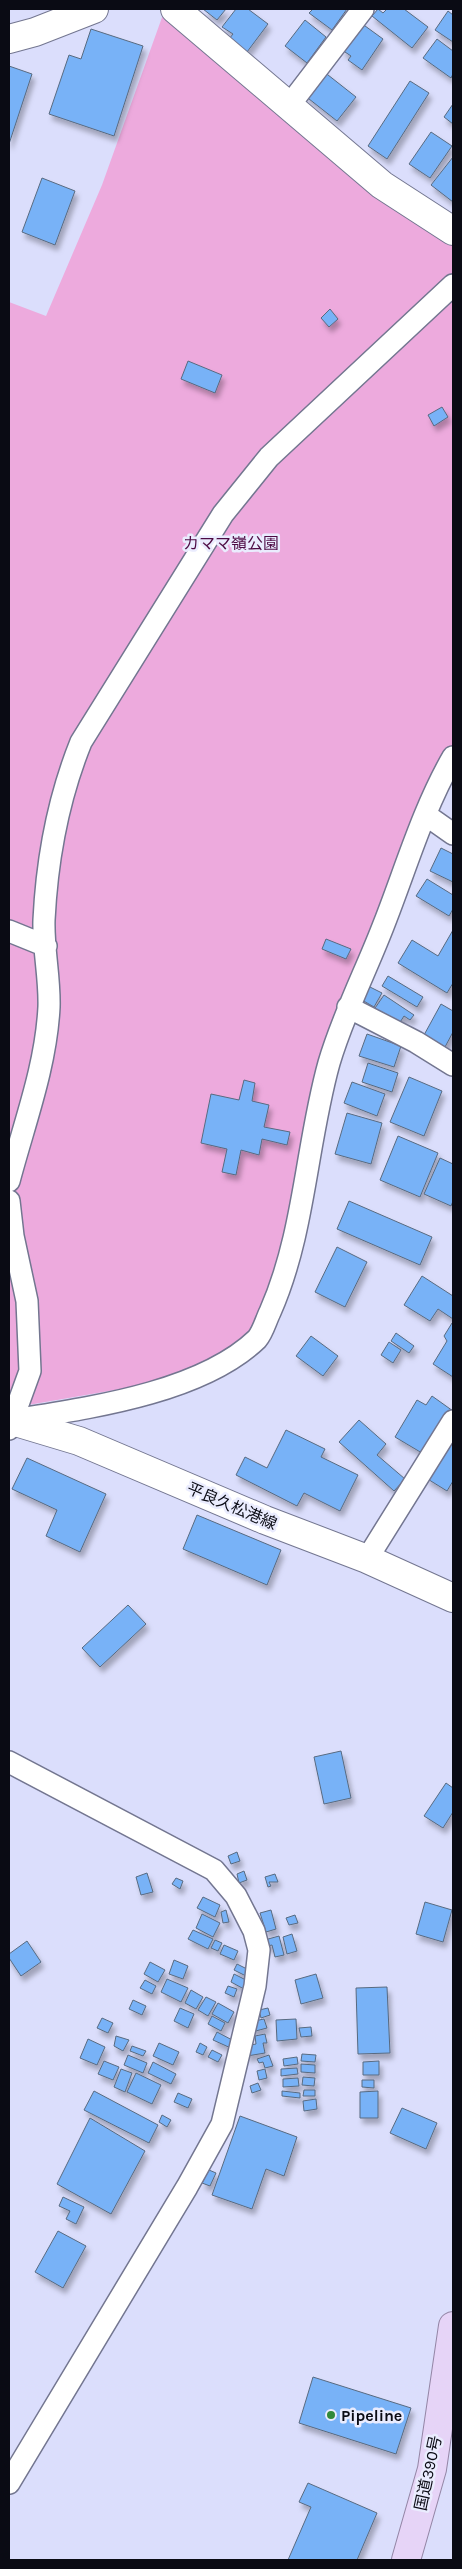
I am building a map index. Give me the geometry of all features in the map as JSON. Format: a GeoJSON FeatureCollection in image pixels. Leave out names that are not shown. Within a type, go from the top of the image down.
{"type":"FeatureCollection","features":[{"type":"Feature","properties":{"kind":"highway","name":"国道390号"},"geometry":{"type":"LineString","coordinates":[[406,2560],[432,2469],[453,2326]]}},
{"type":"Feature","properties":{"kind":"main road"},"geometry":{"type":"LineString","coordinates":[[9,39],[35,32],[94,9]]}},
{"type":"Feature","properties":{"kind":"main road"},"geometry":{"type":"LineString","coordinates":[[175,9],[382,185],[453,231]]}},
{"type":"Feature","properties":{"kind":"main road","name":"平良久松港線"},"geometry":{"type":"LineString","coordinates":[[9,1423],[79,1441],[265,1520],[367,1559],[453,1598]]}},
{"type":"Feature","properties":{"kind":"street"},"geometry":{"type":"LineString","coordinates":[[288,107],[363,9]]}},
{"type":"Feature","properties":{"kind":"street"},"geometry":{"type":"LineString","coordinates":[[9,1181],[43,1058],[49,1007],[44,921],[54,825],[67,775],[81,742],[223,514],[268,457],[453,285]]}},
{"type":"Feature","properties":{"kind":"street"},"geometry":{"type":"LineString","coordinates":[[9,1423],[125,1401],[203,1374],[244,1350],[259,1336],[277,1296],[295,1231],[329,1065],[348,1008],[384,926],[426,815],[453,758]]}},
{"type":"Feature","properties":{"kind":"street"},"geometry":{"type":"LineString","coordinates":[[426,815],[453,834]]}},
{"type":"Feature","properties":{"kind":"street"},"geometry":{"type":"LineString","coordinates":[[9,931],[46,946]]}},
{"type":"Feature","properties":{"kind":"street"},"geometry":{"type":"LineString","coordinates":[[348,1008],[416,1042],[453,1065]]}},
{"type":"Feature","properties":{"kind":"street"},"geometry":{"type":"LineString","coordinates":[[9,1201],[13,1236],[27,1301],[30,1371],[9,1423]]}},
{"type":"Feature","properties":{"kind":"street"},"geometry":{"type":"LineString","coordinates":[[367,1559],[453,1421]]}},
{"type":"Feature","properties":{"kind":"street"},"geometry":{"type":"LineString","coordinates":[[9,1762],[214,1870],[236,1896],[254,1931],[259,1950],[255,1986],[222,2124],[187,2187],[9,2483]]}},
{"type":"Feature","properties":{"kind":"green space","name":"カママ嶺公園"},"geometry":{"type":"Polygon","coordinates":[[[165,9],[288,107],[453,218],[453,770],[348,1007],[259,1336],[196,1376],[28,1405],[9,1421],[9,302],[46,316],[102,185],[165,9]]]}},
{"type":"Feature","properties":{"kind":"building"},"geometry":{"type":"Polygon","coordinates":[[[203,9],[226,9],[217,20],[203,9]]]}},
{"type":"Feature","properties":{"kind":"building"},"geometry":{"type":"Polygon","coordinates":[[[236,9],[248,9],[268,24],[247,52],[229,39],[233,34],[222,27],[236,9]]]}},
{"type":"Feature","properties":{"kind":"building"},"geometry":{"type":"Polygon","coordinates":[[[313,9],[347,9],[332,30],[309,13],[313,9]]]}},
{"type":"Feature","properties":{"kind":"building"},"geometry":{"type":"Polygon","coordinates":[[[378,9],[383,13],[387,9],[404,9],[428,27],[412,48],[372,16],[378,9]]]}},
{"type":"Feature","properties":{"kind":"building"},"geometry":{"type":"Polygon","coordinates":[[[448,11],[453,15],[453,42],[435,30],[448,11]]]}},
{"type":"Feature","properties":{"kind":"building"},"geometry":{"type":"Polygon","coordinates":[[[305,20],[326,37],[307,63],[285,46],[305,20]]]}},
{"type":"Feature","properties":{"kind":"building"},"geometry":{"type":"Polygon","coordinates":[[[361,23],[383,39],[362,70],[348,60],[351,56],[342,50],[361,23]]]}},
{"type":"Feature","properties":{"kind":"building"},"geometry":{"type":"Polygon","coordinates":[[[91,29],[143,46],[114,136],[49,114],[69,55],[81,59],[91,29]]]}},
{"type":"Feature","properties":{"kind":"building"},"geometry":{"type":"Polygon","coordinates":[[[437,39],[453,51],[453,74],[451,78],[423,58],[437,39]]]}},
{"type":"Feature","properties":{"kind":"building"},"geometry":{"type":"Polygon","coordinates":[[[9,66],[32,74],[9,144],[9,66]]]}},
{"type":"Feature","properties":{"kind":"building"},"geometry":{"type":"Polygon","coordinates":[[[323,71],[356,97],[337,121],[304,95],[323,71]]]}},
{"type":"Feature","properties":{"kind":"building"},"geometry":{"type":"Polygon","coordinates":[[[410,81],[429,93],[387,159],[368,146],[410,81]]]}},
{"type":"Feature","properties":{"kind":"building"},"geometry":{"type":"Polygon","coordinates":[[[453,104],[453,124],[444,117],[453,104]]]}},
{"type":"Feature","properties":{"kind":"building"},"geometry":{"type":"Polygon","coordinates":[[[431,132],[452,146],[430,178],[409,164],[431,132]]]}},
{"type":"Feature","properties":{"kind":"building"},"geometry":{"type":"Polygon","coordinates":[[[453,157],[453,202],[431,185],[453,157]]]}},
{"type":"Feature","properties":{"kind":"building"},"geometry":{"type":"Polygon","coordinates":[[[42,178],[75,191],[55,245],[22,232],[42,178]]]}},
{"type":"Feature","properties":{"kind":"building"},"geometry":{"type":"Polygon","coordinates":[[[330,309],[338,319],[329,327],[321,318],[330,309]]]}},
{"type":"Feature","properties":{"kind":"building"},"geometry":{"type":"Polygon","coordinates":[[[188,361],[222,375],[215,393],[181,379],[188,361]]]}},
{"type":"Feature","properties":{"kind":"building"},"geometry":{"type":"Polygon","coordinates":[[[442,407],[448,417],[434,426],[428,415],[442,407]]]}},
{"type":"Feature","properties":{"kind":"building"},"geometry":{"type":"Polygon","coordinates":[[[441,848],[453,854],[453,882],[430,871],[441,848]]]}},
{"type":"Feature","properties":{"kind":"building"},"geometry":{"type":"Polygon","coordinates":[[[427,879],[453,895],[453,909],[449,916],[416,896],[427,879]]]}},
{"type":"Feature","properties":{"kind":"building"},"geometry":{"type":"Polygon","coordinates":[[[453,930],[453,983],[447,993],[398,963],[412,940],[438,956],[453,930]]]}},
{"type":"Feature","properties":{"kind":"building"},"geometry":{"type":"Polygon","coordinates":[[[326,939],[351,949],[346,959],[322,949],[326,939]]]}},
{"type":"Feature","properties":{"kind":"building"},"geometry":{"type":"Polygon","coordinates":[[[388,976],[423,997],[417,1007],[382,986],[388,976]]]}},
{"type":"Feature","properties":{"kind":"building"},"geometry":{"type":"Polygon","coordinates":[[[370,987],[382,993],[374,1007],[362,1000],[370,987]]]}},
{"type":"Feature","properties":{"kind":"building"},"geometry":{"type":"Polygon","coordinates":[[[384,995],[414,1015],[410,1020],[404,1016],[397,1027],[373,1011],[384,995]]]}},
{"type":"Feature","properties":{"kind":"building"},"geometry":{"type":"Polygon","coordinates":[[[441,1004],[453,1011],[453,1032],[445,1047],[424,1035],[441,1004]]]}},
{"type":"Feature","properties":{"kind":"building"},"geometry":{"type":"Polygon","coordinates":[[[367,1034],[401,1046],[394,1067],[359,1056],[367,1034]]]}},
{"type":"Feature","properties":{"kind":"building"},"geometry":{"type":"Polygon","coordinates":[[[368,1063],[398,1073],[392,1092],[362,1082],[368,1063]]]}},
{"type":"Feature","properties":{"kind":"building"},"geometry":{"type":"Polygon","coordinates":[[[409,1077],[442,1091],[424,1136],[390,1122],[409,1077]]]}},
{"type":"Feature","properties":{"kind":"building"},"geometry":{"type":"Polygon","coordinates":[[[244,1080],[255,1083],[252,1101],[269,1105],[264,1127],[290,1132],[287,1145],[262,1139],[259,1155],[241,1150],[236,1175],[222,1172],[227,1149],[201,1143],[211,1094],[239,1100],[244,1080]]]}},
{"type":"Feature","properties":{"kind":"building"},"geometry":{"type":"Polygon","coordinates":[[[352,1082],[385,1094],[377,1116],[344,1103],[352,1082]]]}},
{"type":"Feature","properties":{"kind":"building"},"geometry":{"type":"Polygon","coordinates":[[[347,1113],[382,1123],[371,1164],[335,1154],[347,1113]]]}},
{"type":"Feature","properties":{"kind":"building"},"geometry":{"type":"Polygon","coordinates":[[[398,1136],[438,1153],[420,1197],[380,1180],[398,1136]]]}},
{"type":"Feature","properties":{"kind":"building"},"geometry":{"type":"Polygon","coordinates":[[[440,1158],[453,1164],[453,1201],[451,1206],[424,1194],[440,1158]]]}},
{"type":"Feature","properties":{"kind":"building"},"geometry":{"type":"Polygon","coordinates":[[[349,1201],[432,1237],[420,1265],[337,1229],[349,1201]]]}},
{"type":"Feature","properties":{"kind":"building"},"geometry":{"type":"Polygon","coordinates":[[[337,1247],[367,1262],[345,1307],[315,1292],[337,1247]]]}},
{"type":"Feature","properties":{"kind":"building"},"geometry":{"type":"Polygon","coordinates":[[[422,1276],[453,1296],[453,1319],[438,1309],[430,1321],[404,1305],[422,1276]]]}},
{"type":"Feature","properties":{"kind":"building"},"geometry":{"type":"Polygon","coordinates":[[[452,1323],[453,1377],[433,1364],[447,1341],[444,1336],[452,1323]]]}},
{"type":"Feature","properties":{"kind":"building"},"geometry":{"type":"Polygon","coordinates":[[[396,1333],[414,1346],[409,1353],[391,1341],[396,1333]]]}},
{"type":"Feature","properties":{"kind":"building"},"geometry":{"type":"Polygon","coordinates":[[[311,1336],[338,1356],[323,1376],[296,1356],[311,1336]]]}},
{"type":"Feature","properties":{"kind":"building"},"geometry":{"type":"Polygon","coordinates":[[[389,1342],[401,1350],[393,1363],[381,1355],[389,1342]]]}},
{"type":"Feature","properties":{"kind":"building"},"geometry":{"type":"Polygon","coordinates":[[[432,1396],[453,1411],[427,1456],[395,1437],[417,1400],[426,1405],[432,1396]]]}},
{"type":"Feature","properties":{"kind":"building"},"geometry":{"type":"Polygon","coordinates":[[[359,1420],[386,1444],[377,1455],[405,1479],[394,1491],[339,1442],[359,1420]]]}},
{"type":"Feature","properties":{"kind":"building"},"geometry":{"type":"Polygon","coordinates":[[[286,1430],[325,1449],[321,1457],[358,1475],[340,1511],[304,1493],[297,1506],[236,1475],[245,1457],[267,1468],[286,1430]]]}},
{"type":"Feature","properties":{"kind":"building"},"geometry":{"type":"Polygon","coordinates":[[[453,1437],[453,1481],[447,1491],[426,1478],[453,1437]]]}},
{"type":"Feature","properties":{"kind":"building"},"geometry":{"type":"Polygon","coordinates":[[[27,1458],[106,1494],[80,1552],[46,1536],[57,1510],[12,1489],[27,1458]]]}},
{"type":"Feature","properties":{"kind":"building"},"geometry":{"type":"Polygon","coordinates":[[[197,1515],[281,1550],[267,1585],[183,1549],[197,1515]]]}},
{"type":"Feature","properties":{"kind":"building"},"geometry":{"type":"Polygon","coordinates":[[[128,1605],[146,1624],[100,1667],[82,1648],[128,1605]]]}},
{"type":"Feature","properties":{"kind":"building"},"geometry":{"type":"Polygon","coordinates":[[[341,1751],[351,1798],[324,1804],[314,1757],[341,1751]]]}},
{"type":"Feature","properties":{"kind":"building"},"geometry":{"type":"Polygon","coordinates":[[[446,1783],[453,1788],[453,1812],[443,1828],[424,1816],[446,1783]]]}},
{"type":"Feature","properties":{"kind":"building"},"geometry":{"type":"Polygon","coordinates":[[[237,1852],[240,1861],[231,1864],[228,1856],[237,1852]]]}},
{"type":"Feature","properties":{"kind":"building"},"geometry":{"type":"Polygon","coordinates":[[[244,1871],[247,1880],[239,1883],[237,1874],[244,1871]]]}},
{"type":"Feature","properties":{"kind":"building"},"geometry":{"type":"Polygon","coordinates":[[[147,1873],[153,1892],[141,1895],[136,1877],[147,1873]]]}},
{"type":"Feature","properties":{"kind":"building"},"geometry":{"type":"Polygon","coordinates":[[[275,1874],[278,1882],[269,1882],[271,1886],[268,1887],[265,1877],[275,1874]]]}},
{"type":"Feature","properties":{"kind":"building"},"geometry":{"type":"Polygon","coordinates":[[[176,1878],[183,1881],[180,1889],[172,1884],[176,1878]]]}},
{"type":"Feature","properties":{"kind":"building"},"geometry":{"type":"Polygon","coordinates":[[[203,1897],[220,1905],[215,1917],[197,1908],[203,1897]]]}},
{"type":"Feature","properties":{"kind":"building"},"geometry":{"type":"Polygon","coordinates":[[[425,1902],[452,1910],[443,1942],[416,1934],[425,1902]]]}},
{"type":"Feature","properties":{"kind":"building"},"geometry":{"type":"Polygon","coordinates":[[[226,1910],[229,1922],[223,1923],[221,1912],[226,1910]]]}},
{"type":"Feature","properties":{"kind":"building"},"geometry":{"type":"Polygon","coordinates":[[[271,1910],[276,1929],[266,1932],[260,1913],[271,1910]]]}},
{"type":"Feature","properties":{"kind":"building"},"geometry":{"type":"Polygon","coordinates":[[[202,1914],[220,1923],[213,1937],[196,1928],[202,1914]]]}},
{"type":"Feature","properties":{"kind":"building"},"geometry":{"type":"Polygon","coordinates":[[[295,1915],[298,1923],[289,1925],[286,1918],[295,1915]]]}},
{"type":"Feature","properties":{"kind":"building"},"geometry":{"type":"Polygon","coordinates":[[[193,1930],[213,1939],[208,1949],[188,1939],[193,1930]]]}},
{"type":"Feature","properties":{"kind":"building"},"geometry":{"type":"Polygon","coordinates":[[[292,1934],[297,1951],[287,1954],[283,1937],[292,1934]]]}},
{"type":"Feature","properties":{"kind":"building"},"geometry":{"type":"Polygon","coordinates":[[[279,1936],[284,1955],[275,1957],[272,1945],[263,1947],[261,1941],[279,1936]]]}},
{"type":"Feature","properties":{"kind":"building"},"geometry":{"type":"Polygon","coordinates":[[[215,1940],[222,1943],[218,1951],[211,1948],[215,1940]]]}},
{"type":"Feature","properties":{"kind":"building"},"geometry":{"type":"Polygon","coordinates":[[[27,1941],[41,1962],[21,1976],[9,1958],[9,1954],[27,1941]]]}},
{"type":"Feature","properties":{"kind":"building"},"geometry":{"type":"Polygon","coordinates":[[[224,1945],[238,1951],[234,1960],[220,1954],[224,1945]]]}},
{"type":"Feature","properties":{"kind":"building"},"geometry":{"type":"Polygon","coordinates":[[[174,1960],[188,1966],[183,1979],[169,1974],[174,1960]]]}},
{"type":"Feature","properties":{"kind":"building"},"geometry":{"type":"Polygon","coordinates":[[[150,1962],[165,1970],[158,1982],[144,1974],[150,1962]]]}},
{"type":"Feature","properties":{"kind":"building"},"geometry":{"type":"Polygon","coordinates":[[[237,1964],[249,1970],[246,1976],[234,1970],[237,1964]]]}},
{"type":"Feature","properties":{"kind":"building"},"geometry":{"type":"Polygon","coordinates":[[[234,1974],[248,1981],[244,1989],[231,1982],[234,1974]]]}},
{"type":"Feature","properties":{"kind":"building"},"geometry":{"type":"Polygon","coordinates":[[[316,1974],[323,1998],[301,2004],[295,1980],[316,1974]]]}},
{"type":"Feature","properties":{"kind":"building"},"geometry":{"type":"Polygon","coordinates":[[[167,1979],[188,1988],[181,2002],[161,1992],[167,1979]]]}},
{"type":"Feature","properties":{"kind":"building"},"geometry":{"type":"Polygon","coordinates":[[[145,1980],[156,1986],[152,1994],[140,1988],[145,1980]]]}},
{"type":"Feature","properties":{"kind":"building"},"geometry":{"type":"Polygon","coordinates":[[[228,1986],[237,1989],[234,1997],[225,1993],[228,1986]]]}},
{"type":"Feature","properties":{"kind":"building"},"geometry":{"type":"Polygon","coordinates":[[[387,1987],[390,2053],[358,2054],[356,1988],[387,1987]]]}},
{"type":"Feature","properties":{"kind":"building"},"geometry":{"type":"Polygon","coordinates":[[[191,1990],[203,1997],[196,2009],[185,2003],[191,1990]]]}},
{"type":"Feature","properties":{"kind":"building"},"geometry":{"type":"Polygon","coordinates":[[[206,1997],[216,2002],[208,2016],[198,2010],[206,1997]]]}},
{"type":"Feature","properties":{"kind":"building"},"geometry":{"type":"Polygon","coordinates":[[[133,2000],[146,2006],[142,2015],[129,2009],[133,2000]]]}},
{"type":"Feature","properties":{"kind":"building"},"geometry":{"type":"Polygon","coordinates":[[[218,2003],[234,2012],[228,2023],[212,2014],[218,2003]]]}},
{"type":"Feature","properties":{"kind":"building"},"geometry":{"type":"Polygon","coordinates":[[[180,2008],[194,2014],[188,2028],[174,2021],[180,2008]]]}},
{"type":"Feature","properties":{"kind":"building"},"geometry":{"type":"Polygon","coordinates":[[[268,2008],[270,2015],[261,2018],[259,2010],[268,2008]]]}},
{"type":"Feature","properties":{"kind":"building"},"geometry":{"type":"Polygon","coordinates":[[[212,2016],[225,2023],[221,2031],[208,2024],[212,2016]]]}},
{"type":"Feature","properties":{"kind":"building"},"geometry":{"type":"Polygon","coordinates":[[[102,2018],[113,2023],[108,2033],[97,2028],[102,2018]]]}},
{"type":"Feature","properties":{"kind":"building"},"geometry":{"type":"Polygon","coordinates":[[[264,2019],[267,2028],[252,2032],[249,2022],[264,2019]]]}},
{"type":"Feature","properties":{"kind":"building"},"geometry":{"type":"Polygon","coordinates":[[[296,2019],[297,2039],[277,2041],[276,2020],[296,2019]]]}},
{"type":"Feature","properties":{"kind":"building"},"geometry":{"type":"Polygon","coordinates":[[[311,2027],[312,2036],[301,2037],[299,2028],[311,2027]]]}},
{"type":"Feature","properties":{"kind":"building"},"geometry":{"type":"Polygon","coordinates":[[[217,2032],[236,2042],[233,2049],[213,2040],[217,2032]]]}},
{"type":"Feature","properties":{"kind":"building"},"geometry":{"type":"Polygon","coordinates":[[[265,2034],[267,2043],[263,2043],[265,2053],[247,2056],[245,2046],[256,2044],[255,2036],[265,2034]]]}},
{"type":"Feature","properties":{"kind":"building"},"geometry":{"type":"Polygon","coordinates":[[[116,2036],[129,2040],[123,2051],[114,2046],[116,2036]]]}},
{"type":"Feature","properties":{"kind":"building"},"geometry":{"type":"Polygon","coordinates":[[[88,2039],[105,2047],[97,2065],[80,2058],[88,2039]]]}},
{"type":"Feature","properties":{"kind":"building"},"geometry":{"type":"Polygon","coordinates":[[[159,2043],[179,2052],[173,2065],[153,2056],[159,2043]]]}},
{"type":"Feature","properties":{"kind":"building"},"geometry":{"type":"Polygon","coordinates":[[[200,2043],[207,2047],[203,2055],[196,2052],[200,2043]]]}},
{"type":"Feature","properties":{"kind":"building"},"geometry":{"type":"Polygon","coordinates":[[[132,2046],[146,2051],[143,2056],[130,2051],[132,2046]]]}},
{"type":"Feature","properties":{"kind":"building"},"geometry":{"type":"Polygon","coordinates":[[[212,2050],[222,2055],[218,2062],[208,2057],[212,2050]]]}},
{"type":"Feature","properties":{"kind":"building"},"geometry":{"type":"Polygon","coordinates":[[[302,2054],[316,2055],[315,2062],[301,2061],[302,2054]]]}},
{"type":"Feature","properties":{"kind":"building"},"geometry":{"type":"Polygon","coordinates":[[[128,2055],[147,2063],[143,2073],[124,2065],[128,2055]]]}},
{"type":"Feature","properties":{"kind":"building"},"geometry":{"type":"Polygon","coordinates":[[[269,2055],[273,2066],[265,2068],[263,2062],[259,2063],[257,2059],[269,2055]]]}},
{"type":"Feature","properties":{"kind":"building"},"geometry":{"type":"Polygon","coordinates":[[[297,2057],[298,2064],[284,2066],[283,2059],[297,2057]]]}},
{"type":"Feature","properties":{"kind":"building"},"geometry":{"type":"Polygon","coordinates":[[[104,2061],[119,2067],[113,2080],[98,2074],[104,2061]]]}},
{"type":"Feature","properties":{"kind":"building"},"geometry":{"type":"Polygon","coordinates":[[[379,2061],[379,2075],[363,2075],[363,2062],[379,2061]]]}},
{"type":"Feature","properties":{"kind":"building"},"geometry":{"type":"Polygon","coordinates":[[[153,2062],[176,2074],[171,2084],[148,2073],[153,2062]]]}},
{"type":"Feature","properties":{"kind":"building"},"geometry":{"type":"Polygon","coordinates":[[[301,2064],[315,2065],[315,2073],[301,2072],[301,2064]]]}},
{"type":"Feature","properties":{"kind":"building"},"geometry":{"type":"Polygon","coordinates":[[[297,2068],[298,2074],[281,2076],[281,2069],[297,2068]]]}},
{"type":"Feature","properties":{"kind":"building"},"geometry":{"type":"Polygon","coordinates":[[[121,2069],[132,2073],[125,2092],[114,2087],[121,2069]]]}},
{"type":"Feature","properties":{"kind":"building"},"geometry":{"type":"Polygon","coordinates":[[[265,2069],[267,2078],[259,2080],[257,2071],[265,2069]]]}},
{"type":"Feature","properties":{"kind":"building"},"geometry":{"type":"Polygon","coordinates":[[[136,2073],[161,2085],[152,2104],[127,2092],[136,2073]]]}},
{"type":"Feature","properties":{"kind":"building"},"geometry":{"type":"Polygon","coordinates":[[[303,2077],[315,2078],[314,2086],[302,2085],[303,2077]]]}},
{"type":"Feature","properties":{"kind":"building"},"geometry":{"type":"Polygon","coordinates":[[[298,2078],[299,2086],[283,2087],[283,2079],[298,2078]]]}},
{"type":"Feature","properties":{"kind":"building"},"geometry":{"type":"Polygon","coordinates":[[[362,2080],[374,2080],[374,2088],[362,2087],[362,2080]]]}},
{"type":"Feature","properties":{"kind":"building"},"geometry":{"type":"Polygon","coordinates":[[[258,2083],[261,2090],[252,2093],[250,2086],[258,2083]]]}},
{"type":"Feature","properties":{"kind":"building"},"geometry":{"type":"Polygon","coordinates":[[[304,2090],[315,2090],[315,2096],[303,2096],[304,2090]]]}},
{"type":"Feature","properties":{"kind":"building"},"geometry":{"type":"Polygon","coordinates":[[[94,2091],[158,2125],[149,2143],[84,2110],[94,2091]]]}},
{"type":"Feature","properties":{"kind":"building"},"geometry":{"type":"Polygon","coordinates":[[[282,2091],[300,2093],[300,2098],[282,2096],[282,2091]]]}},
{"type":"Feature","properties":{"kind":"building"},"geometry":{"type":"Polygon","coordinates":[[[378,2091],[378,2118],[360,2118],[360,2092],[378,2091]]]}},
{"type":"Feature","properties":{"kind":"building"},"geometry":{"type":"Polygon","coordinates":[[[178,2093],[192,2099],[188,2108],[174,2102],[178,2093]]]}},
{"type":"Feature","properties":{"kind":"building"},"geometry":{"type":"Polygon","coordinates":[[[316,2099],[317,2109],[304,2111],[303,2101],[316,2099]]]}},
{"type":"Feature","properties":{"kind":"building"},"geometry":{"type":"Polygon","coordinates":[[[402,2108],[437,2123],[426,2149],[390,2133],[402,2108]]]}},
{"type":"Feature","properties":{"kind":"building"},"geometry":{"type":"Polygon","coordinates":[[[162,2115],[171,2120],[167,2127],[159,2122],[162,2115]]]}},
{"type":"Feature","properties":{"kind":"building"},"geometry":{"type":"Polygon","coordinates":[[[240,2116],[297,2137],[284,2176],[266,2169],[252,2209],[212,2195],[240,2116]]]}},
{"type":"Feature","properties":{"kind":"building"},"geometry":{"type":"Polygon","coordinates":[[[90,2118],[145,2151],[111,2214],[57,2184],[90,2118]]]}},
{"type":"Feature","properties":{"kind":"building"},"geometry":{"type":"Polygon","coordinates":[[[209,2170],[216,2173],[210,2186],[202,2183],[209,2170]]]}},
{"type":"Feature","properties":{"kind":"building"},"geometry":{"type":"Polygon","coordinates":[[[63,2197],[84,2207],[76,2224],[66,2219],[70,2211],[59,2206],[63,2197]]]}},
{"type":"Feature","properties":{"kind":"building"},"geometry":{"type":"Polygon","coordinates":[[[58,2231],[86,2246],[63,2288],[35,2272],[58,2231]]]}},
{"type":"Feature","properties":{"kind":"building"},"geometry":{"type":"Polygon","coordinates":[[[313,2377],[411,2408],[396,2454],[299,2423],[313,2377]]]}},
{"type":"Feature","properties":{"kind":"building"},"geometry":{"type":"Polygon","coordinates":[[[308,2483],[377,2513],[357,2560],[288,2560],[311,2507],[299,2502],[308,2483]]]}},
{"type":"Feature","properties":{"kind":"place","name":"Pipeline"},"geometry":{"type":"Point","coordinates":[331,2415]}}]}
